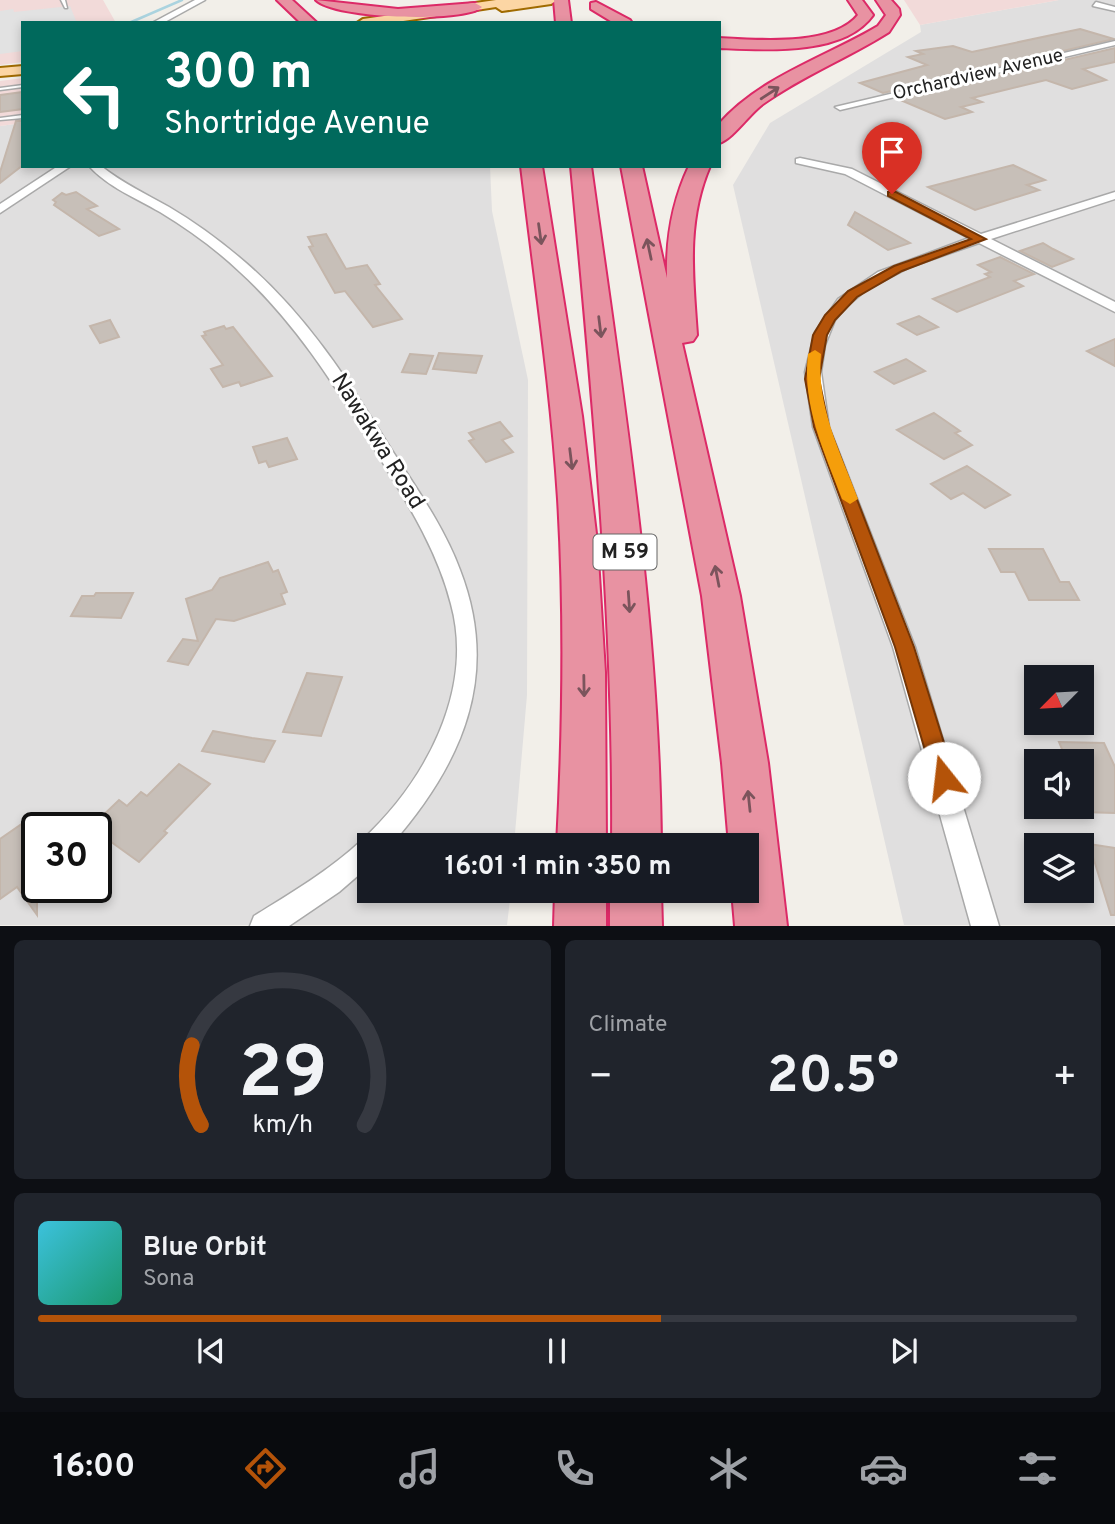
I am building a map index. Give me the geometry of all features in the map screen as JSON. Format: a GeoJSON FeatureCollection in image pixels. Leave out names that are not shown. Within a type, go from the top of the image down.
{"type":"FeatureCollection","features":[{"type":"Feature","properties":{"kind":"highway"},"geometry":{"type":"LineString","coordinates":[[284,0],[308,21]]}},
{"type":"Feature","properties":{"kind":"highway"},"geometry":{"type":"LineString","coordinates":[[323,0],[346,7],[385,11],[475,7]]}},
{"type":"Feature","properties":{"kind":"highway"},"geometry":{"type":"LineString","coordinates":[[561,0],[564,21]]}},
{"type":"Feature","properties":{"kind":"highway"},"geometry":{"type":"LineString","coordinates":[[721,43],[796,42],[839,34],[864,21],[864,9],[855,0]]}},
{"type":"Feature","properties":{"kind":"highway"},"geometry":{"type":"LineString","coordinates":[[721,135],[743,111],[773,90],[884,29],[893,15],[892,9],[884,0]]}},
{"type":"Feature","properties":{"kind":"highway"},"geometry":{"type":"LineString","coordinates":[[595,3],[600,21]]}},
{"type":"Feature","properties":{"kind":"highway"},"geometry":{"type":"LineString","coordinates":[[595,3],[622,21]]}},
{"type":"Feature","properties":{"kind":"highway"},"geometry":{"type":"LineString","coordinates":[[531,168],[575,497],[583,614],[585,757],[582,833]]}},
{"type":"Feature","properties":{"kind":"highway","name":"M 59"},"geometry":{"type":"LineString","coordinates":[[581,168],[625,551],[634,682],[636,833]]}},
{"type":"Feature","properties":{"kind":"highway"},"geometry":{"type":"LineString","coordinates":[[631,168],[721,596],[733,675],[761,926]]}},
{"type":"Feature","properties":{"kind":"highway"},"geometry":{"type":"LineString","coordinates":[[688,435],[679,232],[688,189],[699,168]]}},
{"type":"Feature","properties":{"kind":"highway"},"geometry":{"type":"LineString","coordinates":[[580,926],[581,903]]}},
{"type":"Feature","properties":{"kind":"highway"},"geometry":{"type":"LineString","coordinates":[[636,903],[636,926]]}},
{"type":"Feature","properties":{"kind":"main road"},"geometry":{"type":"LineString","coordinates":[[377,21],[475,7],[551,0]]}},
{"type":"Feature","properties":{"kind":"main road"},"geometry":{"type":"LineString","coordinates":[[409,21],[519,2]]}},
{"type":"Feature","properties":{"kind":"main road"},"geometry":{"type":"LineString","coordinates":[[0,72],[21,70]]}},
{"type":"Feature","properties":{"kind":"street"},"geometry":{"type":"LineString","coordinates":[[160,21],[201,0]]}},
{"type":"Feature","properties":{"kind":"street"},"geometry":{"type":"LineString","coordinates":[[1096,4],[1115,9]]}},
{"type":"Feature","properties":{"kind":"street","name":"Orchardview Avenue"},"geometry":{"type":"LineString","coordinates":[[840,107],[1115,43]]}},
{"type":"Feature","properties":{"kind":"street"},"geometry":{"type":"LineString","coordinates":[[800,161],[848,171],[1115,308]]}},
{"type":"Feature","properties":{"kind":"street"},"geometry":{"type":"LineString","coordinates":[[0,209],[63,168]]}},
{"type":"Feature","properties":{"kind":"street","name":"Nawakwa Road"},"geometry":{"type":"LineString","coordinates":[[97,168],[216,245],[286,309],[346,392],[440,547],[458,590],[465,618],[468,656],[459,713],[429,779],[409,807],[385,833]]}},
{"type":"Feature","properties":{"kind":"street"},"geometry":{"type":"LineString","coordinates":[[985,926],[924,708],[904,647],[821,427],[812,379],[820,335],[829,318],[852,294],[898,268],[1115,195]]}},
{"type":"Feature","properties":{"kind":"street"},"geometry":{"type":"LineString","coordinates":[[264,926],[330,883],[357,860]]}},
{"type":"Feature","properties":{"kind":"lane"},"geometry":{"type":"LineString","coordinates":[[63,0],[66,7]]}},
{"type":"Feature","properties":{"kind":"lane"},"geometry":{"type":"LineString","coordinates":[[0,89],[21,86]]}},
{"type":"Feature","properties":{"kind":"lane"},"geometry":{"type":"LineString","coordinates":[[0,119],[21,116]]}},
{"type":"Feature","properties":{"kind":"shaded area"},"geometry":{"type":"Polygon","coordinates":[[[0,0],[103,0],[115,21],[21,21],[21,62],[0,65],[0,0]]]}},
{"type":"Feature","properties":{"kind":"shaded area"},"geometry":{"type":"Polygon","coordinates":[[[904,0],[1059,0],[920,25],[904,0]]]}},
{"type":"Feature","properties":{"kind":"shaded area"},"geometry":{"type":"Polygon","coordinates":[[[1059,0],[1115,0],[1115,925],[904,925],[733,185],[770,123],[921,32],[920,25],[1059,0]]]}},
{"type":"Feature","properties":{"kind":"shaded area"},"geometry":{"type":"Polygon","coordinates":[[[70,6],[76,21],[21,21],[21,51],[0,54],[0,11],[13,9],[14,12],[70,6]]]}},
{"type":"Feature","properties":{"kind":"shaded area"},"geometry":{"type":"Polygon","coordinates":[[[21,78],[21,123],[0,126],[0,81],[21,78]]]}},
{"type":"Feature","properties":{"kind":"shaded area"},"geometry":{"type":"Polygon","coordinates":[[[21,123],[21,168],[490,168],[492,211],[528,380],[527,695],[515,833],[357,833],[357,903],[510,903],[507,925],[0,925],[0,126],[21,123]]]}},
{"type":"Feature","properties":{"kind":"building"},"geometry":{"type":"Polygon","coordinates":[[[1080,29],[1114,39],[883,93],[860,83],[927,65],[908,57],[923,54],[916,51],[953,46],[972,52],[1080,29]]]}},
{"type":"Feature","properties":{"kind":"building"},"geometry":{"type":"Polygon","coordinates":[[[1115,48],[1115,62],[1083,69],[1106,80],[1072,89],[1046,80],[972,98],[982,102],[961,107],[972,112],[945,119],[898,99],[1115,48]]]}},
{"type":"Feature","properties":{"kind":"building"},"geometry":{"type":"Polygon","coordinates":[[[21,92],[21,109],[0,112],[0,95],[21,92]]]}},
{"type":"Feature","properties":{"kind":"building"},"geometry":{"type":"Polygon","coordinates":[[[16,121],[21,121],[21,167],[0,183],[0,172],[16,121]]]}},
{"type":"Feature","properties":{"kind":"building"},"geometry":{"type":"Polygon","coordinates":[[[1013,165],[1045,180],[1027,185],[1039,190],[975,210],[928,187],[1013,165]]]}},
{"type":"Feature","properties":{"kind":"building"},"geometry":{"type":"Polygon","coordinates":[[[76,192],[97,206],[87,209],[119,229],[99,236],[54,205],[56,202],[53,200],[62,193],[66,195],[76,192]]]}},
{"type":"Feature","properties":{"kind":"building"},"geometry":{"type":"Polygon","coordinates":[[[855,212],[910,243],[888,250],[848,225],[855,212]]]}},
{"type":"Feature","properties":{"kind":"building"},"geometry":{"type":"Polygon","coordinates":[[[326,234],[346,269],[367,265],[380,284],[375,285],[402,319],[373,327],[345,291],[335,293],[309,247],[313,246],[308,237],[326,234]]]}},
{"type":"Feature","properties":{"kind":"building"},"geometry":{"type":"Polygon","coordinates":[[[1043,243],[1073,259],[1052,267],[1020,251],[1043,243]]]}},
{"type":"Feature","properties":{"kind":"building"},"geometry":{"type":"Polygon","coordinates":[[[1000,257],[1034,274],[1014,281],[1023,286],[957,312],[933,299],[990,277],[985,274],[991,272],[978,265],[1000,257]]]}},
{"type":"Feature","properties":{"kind":"building"},"geometry":{"type":"Polygon","coordinates":[[[919,316],[938,327],[917,335],[898,324],[919,316]]]}},
{"type":"Feature","properties":{"kind":"building"},"geometry":{"type":"Polygon","coordinates":[[[110,320],[119,337],[100,343],[90,326],[110,320]]]}},
{"type":"Feature","properties":{"kind":"building"},"geometry":{"type":"Polygon","coordinates":[[[224,326],[226,329],[233,327],[272,376],[241,386],[239,382],[223,387],[211,369],[223,365],[202,336],[206,335],[204,332],[224,326]]]}},
{"type":"Feature","properties":{"kind":"building"},"geometry":{"type":"Polygon","coordinates":[[[1115,339],[1115,366],[1087,351],[1115,339]]]}},
{"type":"Feature","properties":{"kind":"building"},"geometry":{"type":"Polygon","coordinates":[[[439,353],[482,356],[476,373],[433,369],[439,353]]]}},
{"type":"Feature","properties":{"kind":"building"},"geometry":{"type":"Polygon","coordinates":[[[410,354],[433,356],[426,374],[402,372],[410,354]]]}},
{"type":"Feature","properties":{"kind":"building"},"geometry":{"type":"Polygon","coordinates":[[[906,359],[925,371],[894,384],[875,372],[906,359]]]}},
{"type":"Feature","properties":{"kind":"building"},"geometry":{"type":"Polygon","coordinates":[[[934,413],[960,431],[955,433],[972,445],[944,459],[897,430],[934,413]]]}},
{"type":"Feature","properties":{"kind":"building"},"geometry":{"type":"Polygon","coordinates":[[[500,422],[512,436],[502,440],[513,452],[486,462],[469,441],[474,439],[469,433],[500,422]]]}},
{"type":"Feature","properties":{"kind":"building"},"geometry":{"type":"Polygon","coordinates":[[[287,438],[297,459],[269,467],[266,461],[259,463],[253,447],[287,438]]]}},
{"type":"Feature","properties":{"kind":"building"},"geometry":{"type":"Polygon","coordinates":[[[967,466],[1010,495],[985,508],[963,493],[951,499],[931,484],[967,466]]]}},
{"type":"Feature","properties":{"kind":"building"},"geometry":{"type":"Polygon","coordinates":[[[989,549],[1043,549],[1060,582],[1069,582],[1079,600],[1029,600],[1015,572],[1001,572],[989,549]]]}},
{"type":"Feature","properties":{"kind":"building"},"geometry":{"type":"Polygon","coordinates":[[[268,562],[273,572],[278,570],[287,592],[281,594],[285,604],[234,621],[216,619],[188,665],[168,661],[183,639],[198,641],[186,599],[212,590],[220,578],[268,562]]]}},
{"type":"Feature","properties":{"kind":"building"},"geometry":{"type":"Polygon","coordinates":[[[96,593],[133,593],[121,618],[71,616],[82,596],[94,596],[96,593]]]}},
{"type":"Feature","properties":{"kind":"building"},"geometry":{"type":"Polygon","coordinates":[[[307,673],[342,677],[321,736],[283,732],[307,673]]]}},
{"type":"Feature","properties":{"kind":"building"},"geometry":{"type":"Polygon","coordinates":[[[213,731],[275,741],[264,762],[202,751],[213,731]]]}},
{"type":"Feature","properties":{"kind":"building"},"geometry":{"type":"Polygon","coordinates":[[[1059,742],[1104,743],[1115,767],[1115,813],[1094,812],[1094,749],[1062,749],[1059,742]]]}},
{"type":"Feature","properties":{"kind":"building"},"geometry":{"type":"Polygon","coordinates":[[[179,764],[210,784],[164,831],[167,833],[139,862],[112,843],[112,812],[107,812],[119,800],[127,806],[141,792],[147,796],[179,764]]]}},
{"type":"Feature","properties":{"kind":"building"},"geometry":{"type":"Polygon","coordinates":[[[21,825],[21,893],[17,887],[0,899],[0,839],[21,825]]]}},
{"type":"Feature","properties":{"kind":"building"},"geometry":{"type":"Polygon","coordinates":[[[1094,845],[1115,848],[1115,915],[1111,915],[1094,860],[1094,845]]]}},
{"type":"Feature","properties":{"kind":"building"},"geometry":{"type":"Polygon","coordinates":[[[28,903],[37,903],[37,915],[28,903]]]}},
{"type":"Feature","properties":{"kind":"waterway"},"geometry":{"type":"LineString","coordinates":[[134,21],[182,0]]}},
{"type":"Feature","properties":{"kind":"slow traffic"},"geometry":{"type":"LineString","coordinates":[[815,354],[812,379],[816,408],[850,499]]}},
{"type":"Feature","properties":{"kind":"route"},"geometry":{"type":"LineString","coordinates":[[892,194],[980,239],[898,268],[852,294],[829,318],[820,335],[812,367],[812,379],[821,427],[904,647],[944,778]]}}]}
